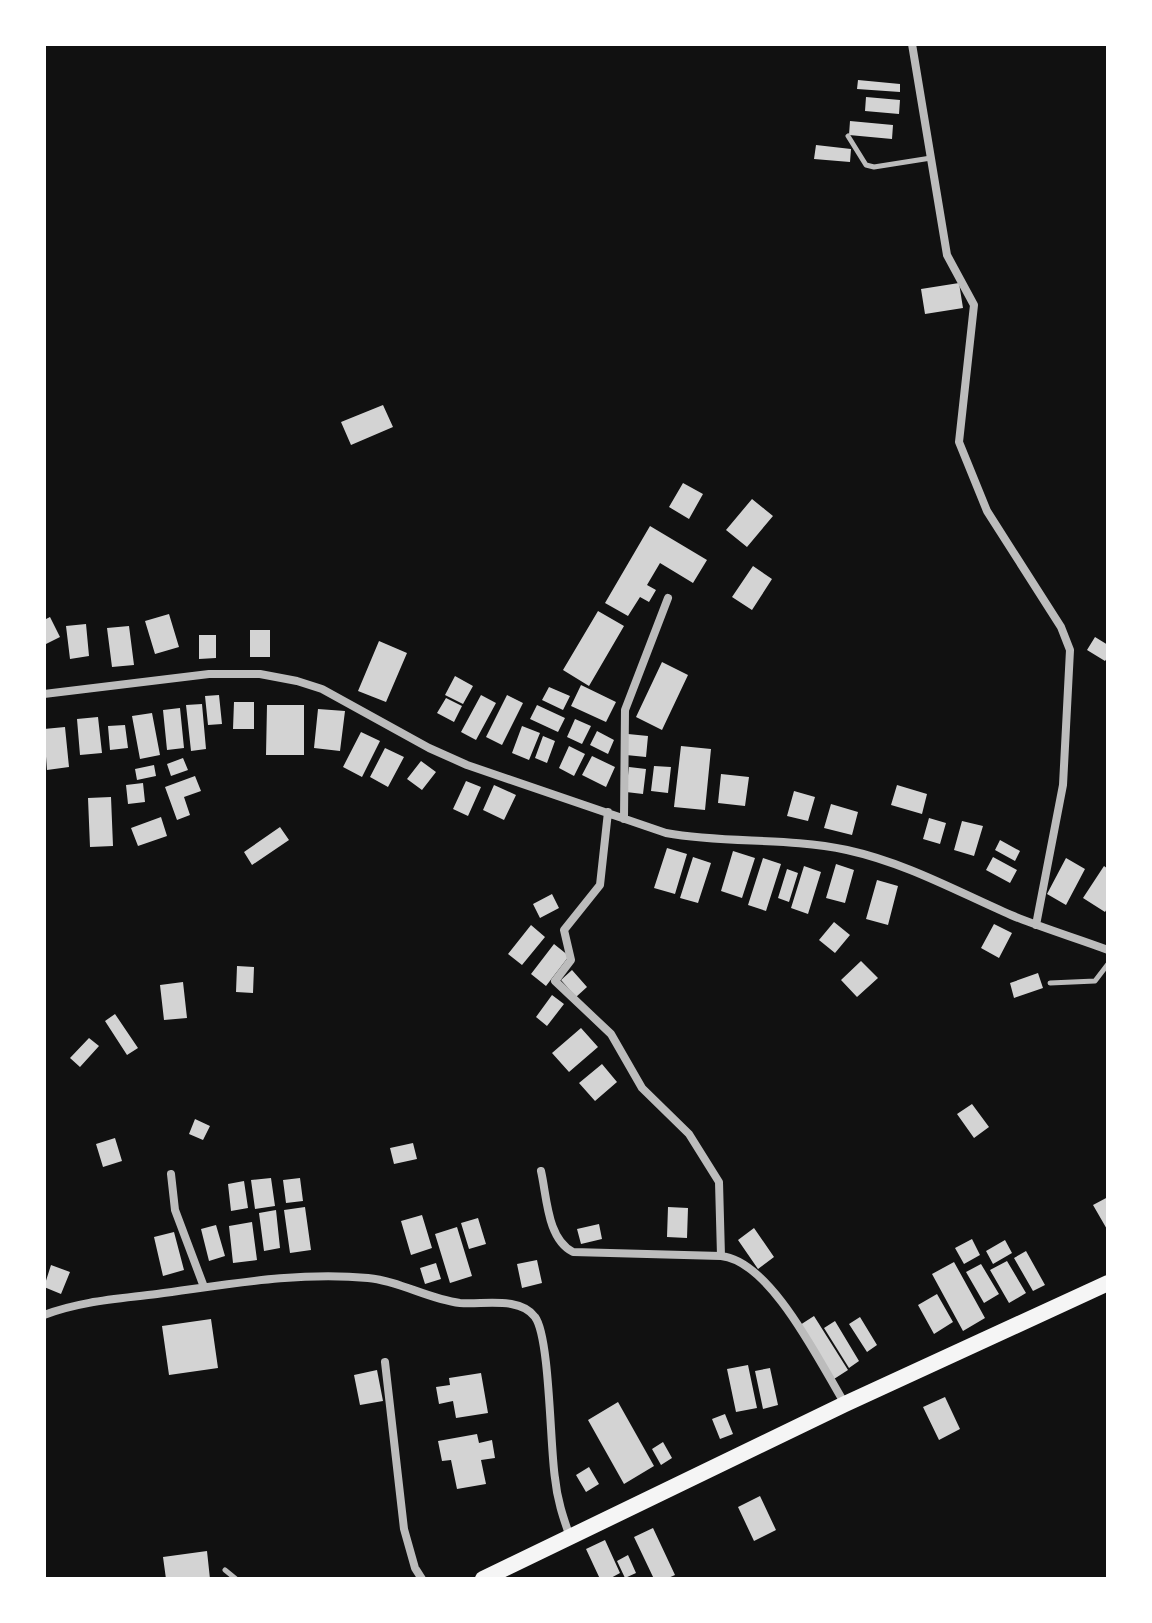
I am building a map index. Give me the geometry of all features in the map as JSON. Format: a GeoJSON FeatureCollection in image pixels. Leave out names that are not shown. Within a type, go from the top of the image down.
{"type":"FeatureCollection","features":[{"type":"Feature","properties":{"kind":"main road"},"geometry":{"type":"LineString","coordinates":[[483,1579],[845,1404],[1107,1287]]}},
{"type":"Feature","properties":{"kind":"street"},"geometry":{"type":"LineString","coordinates":[[912,44],[947,255],[974,305],[959,442],[987,511],[1061,627],[1070,650],[1063,785],[1036,925]]}},
{"type":"Feature","properties":{"kind":"street"},"geometry":{"type":"LineString","coordinates":[[624,819],[625,710],[668,598]]}},
{"type":"Feature","properties":{"kind":"street"},"geometry":{"type":"LineString","coordinates":[[44,694],[209,674],[260,674],[297,681],[322,689],[467,765],[666,833],[695,838],[788,840],[848,850],[932,877],[1036,925],[1108,950]]}},
{"type":"Feature","properties":{"kind":"street"},"geometry":{"type":"LineString","coordinates":[[608,812],[600,885],[564,930],[571,960],[555,981],[611,1034],[642,1088],[689,1134],[719,1182],[721,1256]]}},
{"type":"Feature","properties":{"kind":"street"},"geometry":{"type":"LineString","coordinates":[[541,1171],[555,1236],[564,1248],[573,1252],[734,1257],[749,1267],[781,1299],[845,1404]]}},
{"type":"Feature","properties":{"kind":"street"},"geometry":{"type":"LineString","coordinates":[[171,1174],[175,1210],[204,1287]]}},
{"type":"Feature","properties":{"kind":"street"},"geometry":{"type":"LineString","coordinates":[[44,1314],[100,1300],[299,1278],[367,1278],[399,1283],[434,1298],[462,1303],[515,1305],[533,1314],[538,1321],[547,1366],[555,1479],[570,1537]]}},
{"type":"Feature","properties":{"kind":"street"},"geometry":{"type":"LineString","coordinates":[[385,1362],[404,1529],[415,1568],[422,1579]]}},
{"type":"Feature","properties":{"kind":"lane"},"geometry":{"type":"LineString","coordinates":[[848,136],[866,165],[874,167],[932,158]]}},
{"type":"Feature","properties":{"kind":"lane"},"geometry":{"type":"LineString","coordinates":[[1050,983],[1095,981],[1108,964]]}},
{"type":"Feature","properties":{"kind":"lane"},"geometry":{"type":"LineString","coordinates":[[225,1570],[236,1579]]}},
{"type":"Feature","properties":{"kind":"building"},"geometry":{"type":"Polygon","coordinates":[[[858,80],[900,84],[900,92],[857,89],[858,80]]]}},
{"type":"Feature","properties":{"kind":"building"},"geometry":{"type":"Polygon","coordinates":[[[866,97],[900,100],[899,114],[865,111],[866,97]]]}},
{"type":"Feature","properties":{"kind":"building"},"geometry":{"type":"Polygon","coordinates":[[[850,121],[893,125],[892,139],[849,135],[850,121]]]}},
{"type":"Feature","properties":{"kind":"building"},"geometry":{"type":"Polygon","coordinates":[[[816,145],[851,149],[850,162],[814,159],[816,145]]]}},
{"type":"Feature","properties":{"kind":"building"},"geometry":{"type":"Polygon","coordinates":[[[959,283],[963,308],[925,314],[921,289],[959,283]]]}},
{"type":"Feature","properties":{"kind":"building"},"geometry":{"type":"Polygon","coordinates":[[[383,405],[393,427],[351,445],[341,422],[383,405]]]}},
{"type":"Feature","properties":{"kind":"building"},"geometry":{"type":"Polygon","coordinates":[[[683,483],[703,494],[689,519],[669,507],[683,483]]]}},
{"type":"Feature","properties":{"kind":"building"},"geometry":{"type":"Polygon","coordinates":[[[752,499],[773,516],[747,547],[726,530],[752,499]]]}},
{"type":"Feature","properties":{"kind":"building"},"geometry":{"type":"Polygon","coordinates":[[[650,526],[707,560],[693,583],[660,563],[647,585],[656,590],[649,602],[640,597],[628,616],[605,603],[650,526]]]}},
{"type":"Feature","properties":{"kind":"building"},"geometry":{"type":"Polygon","coordinates":[[[753,566],[772,579],[752,610],[732,597],[753,566]]]}},
{"type":"Feature","properties":{"kind":"building"},"geometry":{"type":"Polygon","coordinates":[[[598,611],[624,626],[589,686],[563,670],[598,611]]]}},
{"type":"Feature","properties":{"kind":"building"},"geometry":{"type":"Polygon","coordinates":[[[169,614],[179,647],[155,654],[145,621],[169,614]]]}},
{"type":"Feature","properties":{"kind":"building"},"geometry":{"type":"Polygon","coordinates":[[[50,617],[60,637],[44,645],[44,620],[50,617]]]}},
{"type":"Feature","properties":{"kind":"building"},"geometry":{"type":"Polygon","coordinates":[[[86,624],[89,656],[70,659],[66,626],[86,624]]]}},
{"type":"Feature","properties":{"kind":"building"},"geometry":{"type":"Polygon","coordinates":[[[129,626],[134,665],[112,667],[107,628],[129,626]]]}},
{"type":"Feature","properties":{"kind":"building"},"geometry":{"type":"Polygon","coordinates":[[[250,630],[270,630],[270,657],[250,657],[250,630]]]}},
{"type":"Feature","properties":{"kind":"building"},"geometry":{"type":"Polygon","coordinates":[[[199,635],[216,635],[216,658],[199,659],[199,635]]]}},
{"type":"Feature","properties":{"kind":"building"},"geometry":{"type":"Polygon","coordinates":[[[1095,637],[1108,645],[1105,661],[1087,650],[1095,637]]]}},
{"type":"Feature","properties":{"kind":"building"},"geometry":{"type":"Polygon","coordinates":[[[379,641],[407,653],[386,702],[358,691],[379,641]]]}},
{"type":"Feature","properties":{"kind":"building"},"geometry":{"type":"Polygon","coordinates":[[[662,662],[688,675],[662,730],[636,717],[662,662]]]}},
{"type":"Feature","properties":{"kind":"building"},"geometry":{"type":"Polygon","coordinates":[[[455,676],[473,686],[463,704],[445,695],[455,676]]]}},
{"type":"Feature","properties":{"kind":"building"},"geometry":{"type":"Polygon","coordinates":[[[581,685],[616,702],[606,722],[571,706],[581,685]]]}},
{"type":"Feature","properties":{"kind":"building"},"geometry":{"type":"Polygon","coordinates":[[[549,687],[570,696],[563,710],[542,700],[549,687]]]}},
{"type":"Feature","properties":{"kind":"building"},"geometry":{"type":"Polygon","coordinates":[[[219,695],[222,724],[208,725],[205,696],[219,695]]]}},
{"type":"Feature","properties":{"kind":"building"},"geometry":{"type":"Polygon","coordinates":[[[481,695],[496,703],[476,740],[461,732],[481,695]]]}},
{"type":"Feature","properties":{"kind":"building"},"geometry":{"type":"Polygon","coordinates":[[[507,695],[523,703],[502,745],[486,737],[507,695]]]}},
{"type":"Feature","properties":{"kind":"building"},"geometry":{"type":"Polygon","coordinates":[[[446,698],[462,706],[454,722],[437,713],[446,698]]]}},
{"type":"Feature","properties":{"kind":"building"},"geometry":{"type":"Polygon","coordinates":[[[234,702],[254,702],[254,729],[233,729],[234,702]]]}},
{"type":"Feature","properties":{"kind":"building"},"geometry":{"type":"Polygon","coordinates":[[[202,704],[206,749],[191,751],[186,705],[202,704]]]}},
{"type":"Feature","properties":{"kind":"building"},"geometry":{"type":"Polygon","coordinates":[[[267,705],[304,705],[304,755],[266,755],[267,705]]]}},
{"type":"Feature","properties":{"kind":"building"},"geometry":{"type":"Polygon","coordinates":[[[537,705],[565,718],[558,732],[530,719],[537,705]]]}},
{"type":"Feature","properties":{"kind":"building"},"geometry":{"type":"Polygon","coordinates":[[[180,708],[184,748],[167,750],[163,710],[180,708]]]}},
{"type":"Feature","properties":{"kind":"building"},"geometry":{"type":"Polygon","coordinates":[[[318,709],[345,711],[340,751],[314,748],[318,709]]]}},
{"type":"Feature","properties":{"kind":"building"},"geometry":{"type":"Polygon","coordinates":[[[152,713],[160,755],[140,759],[132,716],[152,713]]]}},
{"type":"Feature","properties":{"kind":"building"},"geometry":{"type":"Polygon","coordinates":[[[98,717],[102,753],[80,755],[77,719],[98,717]]]}},
{"type":"Feature","properties":{"kind":"building"},"geometry":{"type":"Polygon","coordinates":[[[575,719],[591,726],[582,744],[567,737],[575,719]]]}},
{"type":"Feature","properties":{"kind":"building"},"geometry":{"type":"Polygon","coordinates":[[[125,725],[128,748],[110,750],[108,726],[125,725]]]}},
{"type":"Feature","properties":{"kind":"building"},"geometry":{"type":"Polygon","coordinates":[[[522,726],[540,733],[529,760],[512,753],[522,726]]]}},
{"type":"Feature","properties":{"kind":"building"},"geometry":{"type":"Polygon","coordinates":[[[65,727],[69,767],[47,770],[44,729],[65,727]]]}},
{"type":"Feature","properties":{"kind":"building"},"geometry":{"type":"Polygon","coordinates":[[[597,731],[614,740],[608,754],[590,745],[597,731]]]}},
{"type":"Feature","properties":{"kind":"building"},"geometry":{"type":"Polygon","coordinates":[[[361,732],[380,741],[362,777],[343,767],[361,732]]]}},
{"type":"Feature","properties":{"kind":"building"},"geometry":{"type":"Polygon","coordinates":[[[628,734],[648,736],[646,757],[626,755],[628,734]]]}},
{"type":"Feature","properties":{"kind":"building"},"geometry":{"type":"Polygon","coordinates":[[[543,736],[555,741],[547,763],[535,758],[543,736]]]}},
{"type":"Feature","properties":{"kind":"building"},"geometry":{"type":"Polygon","coordinates":[[[569,746],[585,754],[574,776],[559,768],[569,746]]]}},
{"type":"Feature","properties":{"kind":"building"},"geometry":{"type":"Polygon","coordinates":[[[681,746],[711,749],[705,810],[674,807],[681,746]]]}},
{"type":"Feature","properties":{"kind":"building"},"geometry":{"type":"Polygon","coordinates":[[[385,748],[404,757],[388,787],[370,777],[385,748]]]}},
{"type":"Feature","properties":{"kind":"building"},"geometry":{"type":"Polygon","coordinates":[[[592,756],[615,767],[606,787],[582,775],[592,756]]]}},
{"type":"Feature","properties":{"kind":"building"},"geometry":{"type":"Polygon","coordinates":[[[183,758],[188,770],[171,776],[167,764],[183,758]]]}},
{"type":"Feature","properties":{"kind":"building"},"geometry":{"type":"Polygon","coordinates":[[[421,761],[436,772],[422,790],[407,779],[421,761]]]}},
{"type":"Feature","properties":{"kind":"building"},"geometry":{"type":"Polygon","coordinates":[[[154,765],[156,776],[137,780],[135,769],[154,765]]]}},
{"type":"Feature","properties":{"kind":"building"},"geometry":{"type":"Polygon","coordinates":[[[654,766],[671,767],[668,793],[651,791],[654,766]]]}},
{"type":"Feature","properties":{"kind":"building"},"geometry":{"type":"Polygon","coordinates":[[[629,767],[646,769],[643,794],[626,792],[629,767]]]}},
{"type":"Feature","properties":{"kind":"building"},"geometry":{"type":"Polygon","coordinates":[[[721,774],[749,777],[745,806],[718,803],[721,774]]]}},
{"type":"Feature","properties":{"kind":"building"},"geometry":{"type":"Polygon","coordinates":[[[195,776],[201,791],[184,797],[190,815],[177,820],[165,787],[195,776]]]}},
{"type":"Feature","properties":{"kind":"building"},"geometry":{"type":"Polygon","coordinates":[[[466,781],[481,787],[468,816],[453,809],[466,781]]]}},
{"type":"Feature","properties":{"kind":"building"},"geometry":{"type":"Polygon","coordinates":[[[143,783],[145,802],[128,804],[126,785],[143,783]]]}},
{"type":"Feature","properties":{"kind":"building"},"geometry":{"type":"Polygon","coordinates":[[[494,785],[516,795],[504,820],[483,810],[494,785]]]}},
{"type":"Feature","properties":{"kind":"building"},"geometry":{"type":"Polygon","coordinates":[[[897,785],[927,794],[922,814],[891,805],[897,785]]]}},
{"type":"Feature","properties":{"kind":"building"},"geometry":{"type":"Polygon","coordinates":[[[794,791],[815,797],[808,821],[787,816],[794,791]]]}},
{"type":"Feature","properties":{"kind":"building"},"geometry":{"type":"Polygon","coordinates":[[[111,797],[113,846],[90,847],[88,798],[111,797]]]}},
{"type":"Feature","properties":{"kind":"building"},"geometry":{"type":"Polygon","coordinates":[[[831,804],[858,812],[852,835],[824,828],[831,804]]]}},
{"type":"Feature","properties":{"kind":"building"},"geometry":{"type":"Polygon","coordinates":[[[161,817],[167,836],[138,846],[131,828],[161,817]]]}},
{"type":"Feature","properties":{"kind":"building"},"geometry":{"type":"Polygon","coordinates":[[[929,818],[946,823],[940,844],[923,839],[929,818]]]}},
{"type":"Feature","properties":{"kind":"building"},"geometry":{"type":"Polygon","coordinates":[[[962,821],[983,826],[974,856],[954,850],[962,821]]]}},
{"type":"Feature","properties":{"kind":"building"},"geometry":{"type":"Polygon","coordinates":[[[280,827],[289,840],[252,865],[244,852],[280,827]]]}},
{"type":"Feature","properties":{"kind":"building"},"geometry":{"type":"Polygon","coordinates":[[[1000,840],[1020,851],[1015,861],[995,850],[1000,840]]]}},
{"type":"Feature","properties":{"kind":"building"},"geometry":{"type":"Polygon","coordinates":[[[667,848],[687,854],[675,894],[654,888],[667,848]]]}},
{"type":"Feature","properties":{"kind":"building"},"geometry":{"type":"Polygon","coordinates":[[[733,851],[755,858],[742,898],[721,891],[733,851]]]}},
{"type":"Feature","properties":{"kind":"building"},"geometry":{"type":"Polygon","coordinates":[[[693,857],[711,863],[698,903],[680,898],[693,857]]]}},
{"type":"Feature","properties":{"kind":"building"},"geometry":{"type":"Polygon","coordinates":[[[993,857],[1017,870],[1010,883],[986,870],[993,857]]]}},
{"type":"Feature","properties":{"kind":"building"},"geometry":{"type":"Polygon","coordinates":[[[763,858],[781,864],[766,911],[748,905],[763,858]]]}},
{"type":"Feature","properties":{"kind":"building"},"geometry":{"type":"Polygon","coordinates":[[[1066,858],[1085,869],[1066,905],[1047,894],[1066,858]]]}},
{"type":"Feature","properties":{"kind":"building"},"geometry":{"type":"Polygon","coordinates":[[[836,864],[854,870],[845,903],[826,898],[836,864]]]}},
{"type":"Feature","properties":{"kind":"building"},"geometry":{"type":"Polygon","coordinates":[[[804,866],[821,872],[808,914],[791,908],[804,866]]]}},
{"type":"Feature","properties":{"kind":"building"},"geometry":{"type":"Polygon","coordinates":[[[1104,866],[1108,869],[1108,907],[1105,912],[1083,898],[1104,866]]]}},
{"type":"Feature","properties":{"kind":"building"},"geometry":{"type":"Polygon","coordinates":[[[787,869],[798,873],[789,902],[778,898],[787,869]]]}},
{"type":"Feature","properties":{"kind":"building"},"geometry":{"type":"Polygon","coordinates":[[[877,880],[898,886],[888,925],[866,919],[877,880]]]}},
{"type":"Feature","properties":{"kind":"building"},"geometry":{"type":"Polygon","coordinates":[[[552,894],[559,908],[540,918],[533,904],[552,894]]]}},
{"type":"Feature","properties":{"kind":"building"},"geometry":{"type":"Polygon","coordinates":[[[834,922],[850,935],[835,953],[819,940],[834,922]]]}},
{"type":"Feature","properties":{"kind":"building"},"geometry":{"type":"Polygon","coordinates":[[[994,924],[1012,933],[999,958],[981,948],[994,924]]]}},
{"type":"Feature","properties":{"kind":"building"},"geometry":{"type":"Polygon","coordinates":[[[531,925],[545,937],[522,965],[508,954],[531,925]]]}},
{"type":"Feature","properties":{"kind":"building"},"geometry":{"type":"Polygon","coordinates":[[[554,944],[569,956],[546,986],[531,974],[554,944]]]}},
{"type":"Feature","properties":{"kind":"building"},"geometry":{"type":"Polygon","coordinates":[[[861,961],[878,978],[857,997],[841,980],[861,961]]]}},
{"type":"Feature","properties":{"kind":"building"},"geometry":{"type":"Polygon","coordinates":[[[237,966],[254,967],[253,993],[236,992],[237,966]]]}},
{"type":"Feature","properties":{"kind":"building"},"geometry":{"type":"Polygon","coordinates":[[[572,970],[587,987],[576,997],[561,980],[572,970]]]}},
{"type":"Feature","properties":{"kind":"building"},"geometry":{"type":"Polygon","coordinates":[[[1038,973],[1043,988],[1014,998],[1010,983],[1038,973]]]}},
{"type":"Feature","properties":{"kind":"building"},"geometry":{"type":"Polygon","coordinates":[[[183,982],[187,1018],[164,1020],[160,985],[183,982]]]}},
{"type":"Feature","properties":{"kind":"building"},"geometry":{"type":"Polygon","coordinates":[[[552,995],[564,1004],[547,1026],[536,1017],[552,995]]]}},
{"type":"Feature","properties":{"kind":"building"},"geometry":{"type":"Polygon","coordinates":[[[115,1014],[138,1048],[127,1055],[105,1021],[115,1014]]]}},
{"type":"Feature","properties":{"kind":"building"},"geometry":{"type":"Polygon","coordinates":[[[581,1028],[598,1047],[569,1072],[552,1053],[581,1028]]]}},
{"type":"Feature","properties":{"kind":"building"},"geometry":{"type":"Polygon","coordinates":[[[89,1038],[99,1046],[80,1067],[70,1058],[89,1038]]]}},
{"type":"Feature","properties":{"kind":"building"},"geometry":{"type":"Polygon","coordinates":[[[602,1064],[617,1082],[595,1101],[579,1083],[602,1064]]]}},
{"type":"Feature","properties":{"kind":"building"},"geometry":{"type":"Polygon","coordinates":[[[972,1104],[989,1127],[974,1138],[957,1114],[972,1104]]]}},
{"type":"Feature","properties":{"kind":"building"},"geometry":{"type":"Polygon","coordinates":[[[195,1119],[210,1126],[203,1140],[189,1134],[195,1119]]]}},
{"type":"Feature","properties":{"kind":"building"},"geometry":{"type":"Polygon","coordinates":[[[115,1138],[122,1161],[103,1167],[96,1144],[115,1138]]]}},
{"type":"Feature","properties":{"kind":"building"},"geometry":{"type":"Polygon","coordinates":[[[413,1143],[417,1159],[394,1164],[390,1148],[413,1143]]]}},
{"type":"Feature","properties":{"kind":"building"},"geometry":{"type":"Polygon","coordinates":[[[271,1178],[275,1206],[255,1209],[251,1180],[271,1178]]]}},
{"type":"Feature","properties":{"kind":"building"},"geometry":{"type":"Polygon","coordinates":[[[300,1178],[303,1201],[286,1203],[283,1180],[300,1178]]]}},
{"type":"Feature","properties":{"kind":"building"},"geometry":{"type":"Polygon","coordinates":[[[244,1181],[248,1208],[231,1211],[228,1184],[244,1181]]]}},
{"type":"Feature","properties":{"kind":"building"},"geometry":{"type":"Polygon","coordinates":[[[1108,1197],[1108,1231],[1093,1205],[1108,1197]]]}},
{"type":"Feature","properties":{"kind":"building"},"geometry":{"type":"Polygon","coordinates":[[[305,1207],[311,1250],[290,1253],[284,1210],[305,1207]]]}},
{"type":"Feature","properties":{"kind":"building"},"geometry":{"type":"Polygon","coordinates":[[[668,1207],[688,1208],[687,1238],[667,1237],[668,1207]]]}},
{"type":"Feature","properties":{"kind":"building"},"geometry":{"type":"Polygon","coordinates":[[[276,1210],[280,1248],[264,1251],[259,1213],[276,1210]]]}},
{"type":"Feature","properties":{"kind":"building"},"geometry":{"type":"Polygon","coordinates":[[[422,1215],[432,1248],[411,1255],[401,1221],[422,1215]]]}},
{"type":"Feature","properties":{"kind":"building"},"geometry":{"type":"Polygon","coordinates":[[[478,1218],[486,1244],[469,1249],[461,1223],[478,1218]]]}},
{"type":"Feature","properties":{"kind":"building"},"geometry":{"type":"Polygon","coordinates":[[[252,1222],[257,1260],[233,1263],[229,1226],[252,1222]]]}},
{"type":"Feature","properties":{"kind":"building"},"geometry":{"type":"Polygon","coordinates":[[[599,1224],[602,1239],[581,1244],[577,1229],[599,1224]]]}},
{"type":"Feature","properties":{"kind":"building"},"geometry":{"type":"Polygon","coordinates":[[[216,1225],[225,1256],[209,1261],[201,1229],[216,1225]]]}},
{"type":"Feature","properties":{"kind":"building"},"geometry":{"type":"Polygon","coordinates":[[[457,1227],[472,1276],[450,1283],[435,1234],[457,1227]]]}},
{"type":"Feature","properties":{"kind":"building"},"geometry":{"type":"Polygon","coordinates":[[[754,1228],[774,1257],[758,1269],[738,1240],[754,1228]]]}},
{"type":"Feature","properties":{"kind":"building"},"geometry":{"type":"Polygon","coordinates":[[[174,1232],[184,1270],[163,1276],[154,1237],[174,1232]]]}},
{"type":"Feature","properties":{"kind":"building"},"geometry":{"type":"Polygon","coordinates":[[[972,1239],[980,1255],[964,1264],[955,1248],[972,1239]]]}},
{"type":"Feature","properties":{"kind":"building"},"geometry":{"type":"Polygon","coordinates":[[[1005,1240],[1012,1253],[993,1264],[986,1251],[1005,1240]]]}},
{"type":"Feature","properties":{"kind":"building"},"geometry":{"type":"Polygon","coordinates":[[[1026,1251],[1045,1285],[1033,1291],[1014,1258],[1026,1251]]]}},
{"type":"Feature","properties":{"kind":"building"},"geometry":{"type":"Polygon","coordinates":[[[537,1260],[542,1283],[522,1288],[517,1264],[537,1260]]]}},
{"type":"Feature","properties":{"kind":"building"},"geometry":{"type":"Polygon","coordinates":[[[1007,1261],[1026,1293],[1009,1303],[990,1270],[1007,1261]]]}},
{"type":"Feature","properties":{"kind":"building"},"geometry":{"type":"Polygon","coordinates":[[[954,1262],[985,1318],[963,1331],[932,1274],[954,1262]]]}},
{"type":"Feature","properties":{"kind":"building"},"geometry":{"type":"Polygon","coordinates":[[[436,1263],[441,1279],[425,1284],[420,1268],[436,1263]]]}},
{"type":"Feature","properties":{"kind":"building"},"geometry":{"type":"Polygon","coordinates":[[[981,1264],[999,1294],[984,1303],[966,1272],[981,1264]]]}},
{"type":"Feature","properties":{"kind":"building"},"geometry":{"type":"Polygon","coordinates":[[[51,1265],[70,1272],[61,1294],[44,1287],[51,1265]]]}},
{"type":"Feature","properties":{"kind":"building"},"geometry":{"type":"Polygon","coordinates":[[[937,1294],[953,1322],[934,1334],[918,1305],[937,1294]]]}},
{"type":"Feature","properties":{"kind":"building"},"geometry":{"type":"Polygon","coordinates":[[[814,1316],[848,1370],[834,1379],[800,1325],[814,1316]]]}},
{"type":"Feature","properties":{"kind":"building"},"geometry":{"type":"Polygon","coordinates":[[[860,1317],[877,1345],[867,1352],[849,1324],[860,1317]]]}},
{"type":"Feature","properties":{"kind":"building"},"geometry":{"type":"Polygon","coordinates":[[[211,1319],[218,1368],[169,1375],[162,1326],[211,1319]]]}},
{"type":"Feature","properties":{"kind":"building"},"geometry":{"type":"Polygon","coordinates":[[[835,1321],[859,1361],[849,1368],[824,1328],[835,1321]]]}},
{"type":"Feature","properties":{"kind":"building"},"geometry":{"type":"Polygon","coordinates":[[[748,1365],[757,1408],[736,1412],[727,1369],[748,1365]]]}},
{"type":"Feature","properties":{"kind":"building"},"geometry":{"type":"Polygon","coordinates":[[[770,1368],[778,1405],[763,1409],[755,1371],[770,1368]]]}},
{"type":"Feature","properties":{"kind":"building"},"geometry":{"type":"Polygon","coordinates":[[[377,1370],[383,1401],[360,1405],[354,1375],[377,1370]]]}},
{"type":"Feature","properties":{"kind":"building"},"geometry":{"type":"Polygon","coordinates":[[[481,1373],[488,1413],[456,1418],[453,1401],[439,1404],[436,1387],[450,1385],[449,1378],[481,1373]]]}},
{"type":"Feature","properties":{"kind":"building"},"geometry":{"type":"Polygon","coordinates":[[[945,1397],[960,1429],[939,1440],[923,1407],[945,1397]]]}},
{"type":"Feature","properties":{"kind":"building"},"geometry":{"type":"Polygon","coordinates":[[[618,1402],[654,1466],[624,1484],[588,1420],[618,1402]]]}},
{"type":"Feature","properties":{"kind":"building"},"geometry":{"type":"Polygon","coordinates":[[[725,1414],[733,1434],[720,1439],[712,1419],[725,1414]]]}},
{"type":"Feature","properties":{"kind":"building"},"geometry":{"type":"Polygon","coordinates":[[[477,1434],[479,1443],[492,1440],[495,1458],[481,1460],[486,1484],[457,1489],[451,1460],[442,1461],[438,1441],[477,1434]]]}},
{"type":"Feature","properties":{"kind":"building"},"geometry":{"type":"Polygon","coordinates":[[[663,1442],[672,1458],[661,1465],[652,1449],[663,1442]]]}},
{"type":"Feature","properties":{"kind":"building"},"geometry":{"type":"Polygon","coordinates":[[[589,1467],[599,1484],[586,1492],[576,1475],[589,1467]]]}},
{"type":"Feature","properties":{"kind":"building"},"geometry":{"type":"Polygon","coordinates":[[[760,1496],[776,1530],[754,1541],[738,1507],[760,1496]]]}},
{"type":"Feature","properties":{"kind":"building"},"geometry":{"type":"Polygon","coordinates":[[[653,1528],[675,1575],[666,1579],[654,1579],[634,1537],[653,1528]]]}},
{"type":"Feature","properties":{"kind":"building"},"geometry":{"type":"Polygon","coordinates":[[[605,1540],[620,1573],[609,1579],[600,1579],[586,1549],[605,1540]]]}},
{"type":"Feature","properties":{"kind":"building"},"geometry":{"type":"Polygon","coordinates":[[[207,1551],[210,1579],[166,1579],[163,1557],[207,1551]]]}},
{"type":"Feature","properties":{"kind":"building"},"geometry":{"type":"Polygon","coordinates":[[[628,1555],[636,1573],[625,1578],[617,1561],[628,1555]]]}}]}
